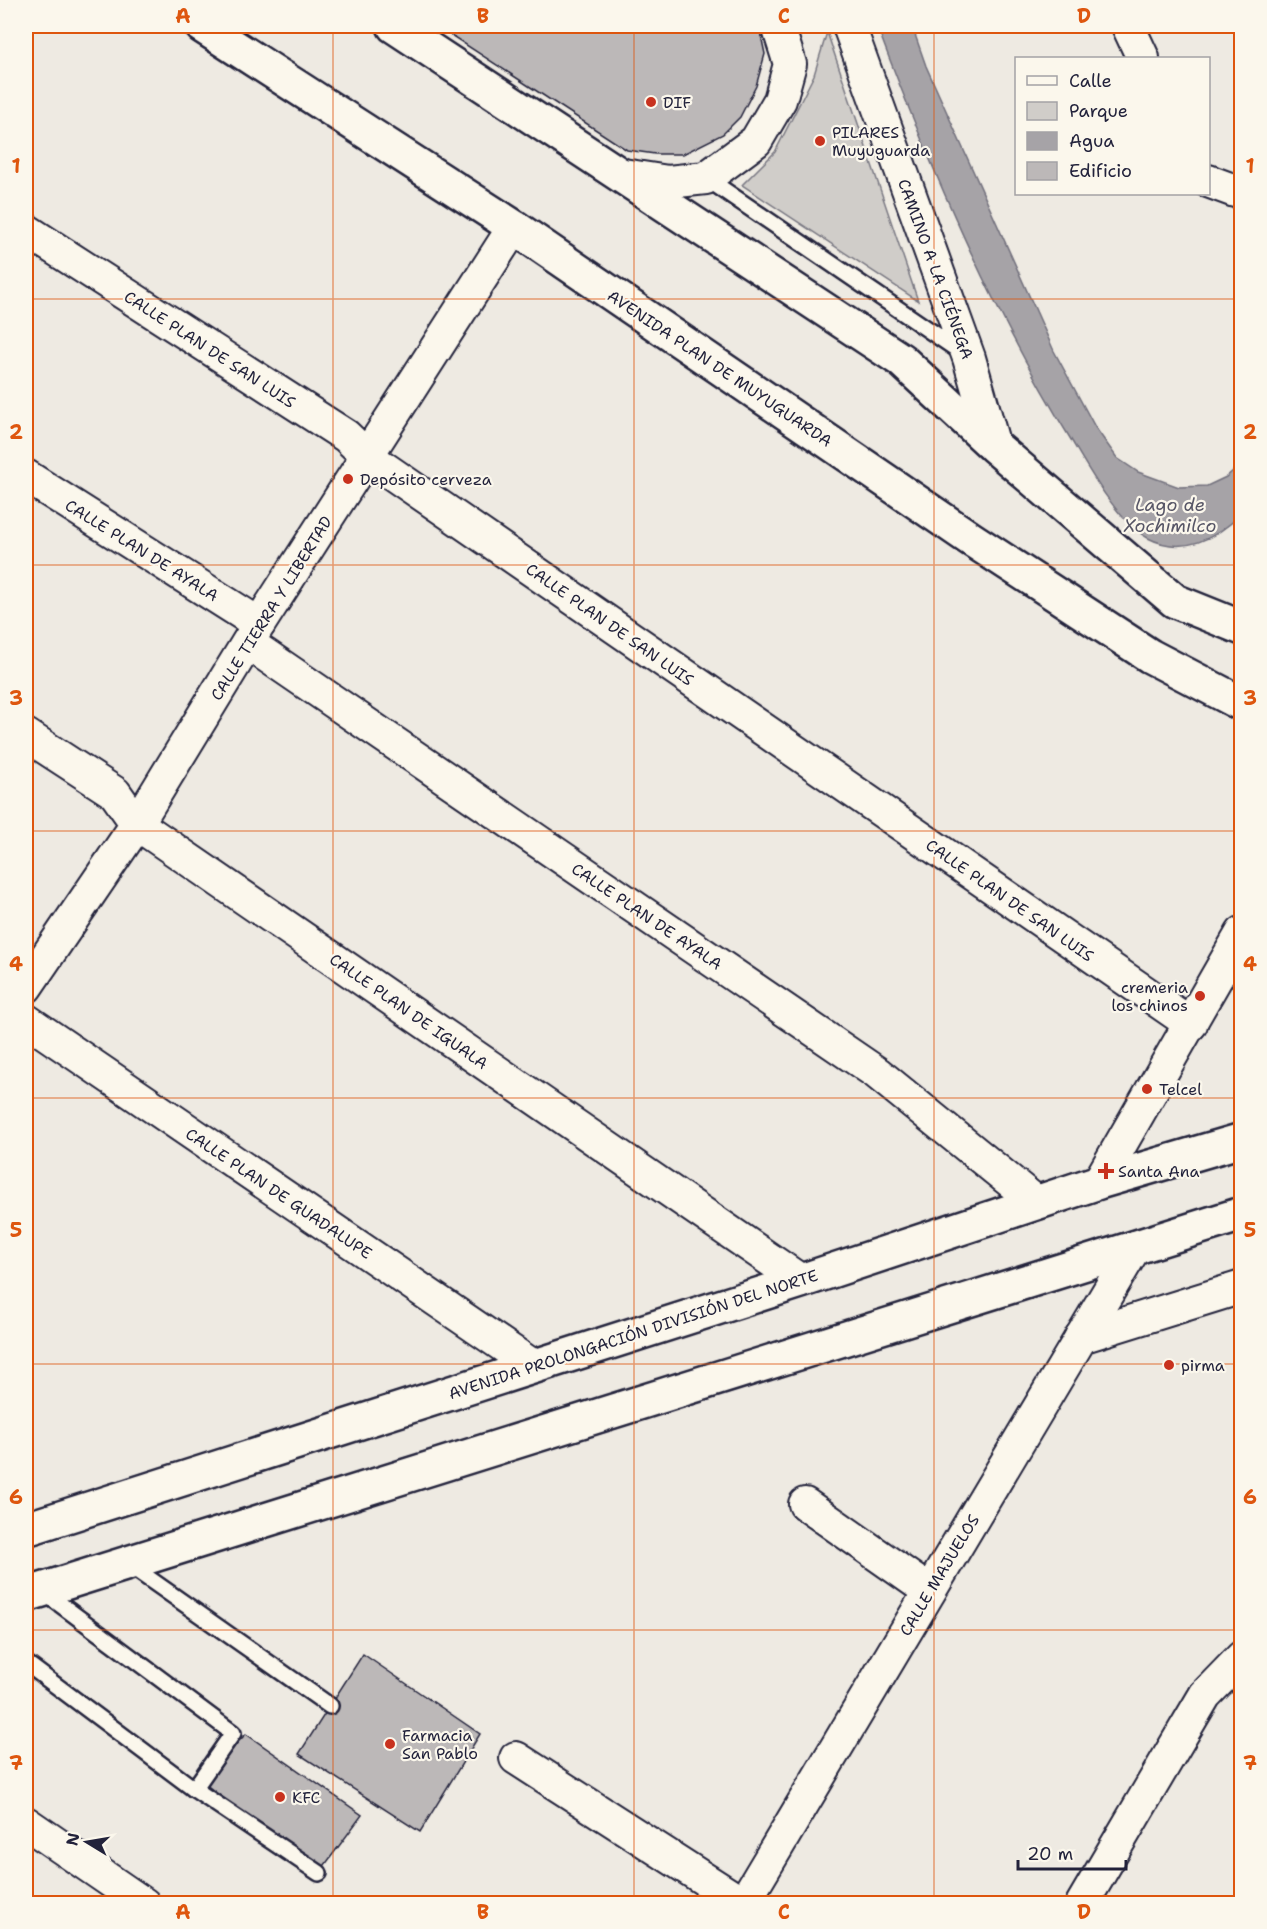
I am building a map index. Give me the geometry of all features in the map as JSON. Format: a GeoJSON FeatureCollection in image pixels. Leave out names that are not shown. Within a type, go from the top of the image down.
{"type":"FeatureCollection","features":[{"type":"Feature","properties":{"kind":"main road","name":"AVENIDA PLAN DE MUYUGUARDA"},"geometry":{"type":"LineString","coordinates":[[202,26],[514,227],[971,539],[1150,656],[1242,704]]}},
{"type":"Feature","properties":{"kind":"main road"},"geometry":{"type":"LineString","coordinates":[[394,26],[901,360],[994,446],[1174,601],[1242,628]]}},
{"type":"Feature","properties":{"kind":"main road","name":"AVENIDA PROLONGACIÓN DIVISIÓN DEL NORTE"},"geometry":{"type":"LineString","coordinates":[[26,1529],[801,1281],[1099,1182],[1242,1140]]}},
{"type":"Feature","properties":{"kind":"main road"},"geometry":{"type":"LineString","coordinates":[[33,1593],[1242,1214]]}},
{"type":"Feature","properties":{"kind":"street"},"geometry":{"type":"LineString","coordinates":[[623,175],[668,182],[706,178],[756,141],[780,100],[790,64],[778,26]]}},
{"type":"Feature","properties":{"kind":"street","name":"CAMINO A LA CIÉNEGA"},"geometry":{"type":"LineString","coordinates":[[849,26],[969,358],[994,446]]}},
{"type":"Feature","properties":{"kind":"street"},"geometry":{"type":"LineString","coordinates":[[1128,26],[1143,57]]}},
{"type":"Feature","properties":{"kind":"street"},"geometry":{"type":"LineString","coordinates":[[1210,181],[1235,191],[1242,190]]}},
{"type":"Feature","properties":{"kind":"street","name":"CALLE TIERRA Y LIBERTAD"},"geometry":{"type":"LineString","coordinates":[[26,986],[137,824],[254,633],[514,227]]}},
{"type":"Feature","properties":{"kind":"street","name":"CALLE PLAN DE SAN LUIS"},"geometry":{"type":"LineString","coordinates":[[26,230],[346,436],[368,457],[1191,1024]]}},
{"type":"Feature","properties":{"kind":"street","name":"CALLE PLAN DE AYALA"},"geometry":{"type":"LineString","coordinates":[[26,476],[254,633],[877,1073],[1036,1203]]}},
{"type":"Feature","properties":{"kind":"street","name":"CALLE PLAN DE IGUALA"},"geometry":{"type":"LineString","coordinates":[[26,735],[115,793],[137,824],[801,1281]]}},
{"type":"Feature","properties":{"kind":"street"},"geometry":{"type":"LineString","coordinates":[[1099,1182],[1242,933]]}},
{"type":"Feature","properties":{"kind":"street","name":"CALLE PLAN DE GUADALUPE"},"geometry":{"type":"LineString","coordinates":[[26,1020],[533,1366]]}},
{"type":"Feature","properties":{"kind":"street","name":"CALLE MAJUELOS"},"geometry":{"type":"LineString","coordinates":[[743,1904],[1135,1246]]}},
{"type":"Feature","properties":{"kind":"street"},"geometry":{"type":"LineString","coordinates":[[1081,1338],[1242,1287]]}},
{"type":"Feature","properties":{"kind":"street"},"geometry":{"type":"LineString","coordinates":[[805,1504],[929,1591]]}},
{"type":"Feature","properties":{"kind":"street"},"geometry":{"type":"LineString","coordinates":[[1082,1904],[1205,1695],[1242,1657]]}},
{"type":"Feature","properties":{"kind":"street"},"geometry":{"type":"LineString","coordinates":[[516,1758],[743,1904]]}},
{"type":"Feature","properties":{"kind":"street"},"geometry":{"type":"LineString","coordinates":[[26,1823],[144,1904]]}},
{"type":"Feature","properties":{"kind":"lane"},"geometry":{"type":"LineString","coordinates":[[706,178],[969,358]]}},
{"type":"Feature","properties":{"kind":"lane"},"geometry":{"type":"LineString","coordinates":[[127,1563],[330,1706]]}},
{"type":"Feature","properties":{"kind":"lane"},"geometry":{"type":"LineString","coordinates":[[33,1593],[232,1733],[194,1789]]}},
{"type":"Feature","properties":{"kind":"lane"},"geometry":{"type":"LineString","coordinates":[[26,1663],[194,1789],[319,1873]]}},
{"type":"Feature","properties":{"kind":"green space"},"geometry":{"type":"Polygon","coordinates":[[[827,32],[918,301],[742,185],[775,152],[814,75],[827,32]]]}},
{"type":"Feature","properties":{"kind":"water","name":"Lago de Xochimilco"},"geometry":{"type":"Polygon","coordinates":[[[877,26],[912,26],[926,66],[1054,351],[1095,427],[1117,458],[1138,472],[1179,487],[1207,486],[1226,477],[1241,464],[1241,514],[1221,531],[1186,545],[1161,543],[1137,531],[1106,496],[1043,393],[989,291],[919,134],[877,26]]]}},
{"type":"Feature","properties":{"kind":"building","name":"DIF"},"geometry":{"type":"Polygon","coordinates":[[[437,26],[759,26],[765,54],[756,86],[740,117],[723,134],[683,154],[655,154],[627,150],[437,26]]]}},
{"type":"Feature","properties":{"kind":"building","name":"Farmacia San Pablo"},"geometry":{"type":"Polygon","coordinates":[[[363,1654],[480,1734],[420,1832],[299,1754],[363,1654]]]}},
{"type":"Feature","properties":{"kind":"building","name":"KFC"},"geometry":{"type":"Polygon","coordinates":[[[246,1734],[362,1815],[319,1873],[200,1780],[246,1734]]]}},
{"type":"Feature","properties":{"kind":"place","name":"DIF"},"geometry":{"type":"Point","coordinates":[651,102]}},
{"type":"Feature","properties":{"kind":"place","name":"PILARES Muyuguarda"},"geometry":{"type":"Point","coordinates":[820,141]}},
{"type":"Feature","properties":{"kind":"place","name":"Depósito cerveza"},"geometry":{"type":"Point","coordinates":[348,479]}},
{"type":"Feature","properties":{"kind":"place","name":"cremeria los chinos"},"geometry":{"type":"Point","coordinates":[1200,996]}},
{"type":"Feature","properties":{"kind":"place","name":"Telcel"},"geometry":{"type":"Point","coordinates":[1147,1089]}},
{"type":"Feature","properties":{"kind":"place","name":"Santa Ana"},"geometry":{"type":"Point","coordinates":[1106,1171]}},
{"type":"Feature","properties":{"kind":"place","name":"pirma"},"geometry":{"type":"Point","coordinates":[1169,1365]}},
{"type":"Feature","properties":{"kind":"place","name":"Farmacia San Pablo"},"geometry":{"type":"Point","coordinates":[390,1744]}},
{"type":"Feature","properties":{"kind":"place","name":"KFC"},"geometry":{"type":"Point","coordinates":[280,1797]}}]}
